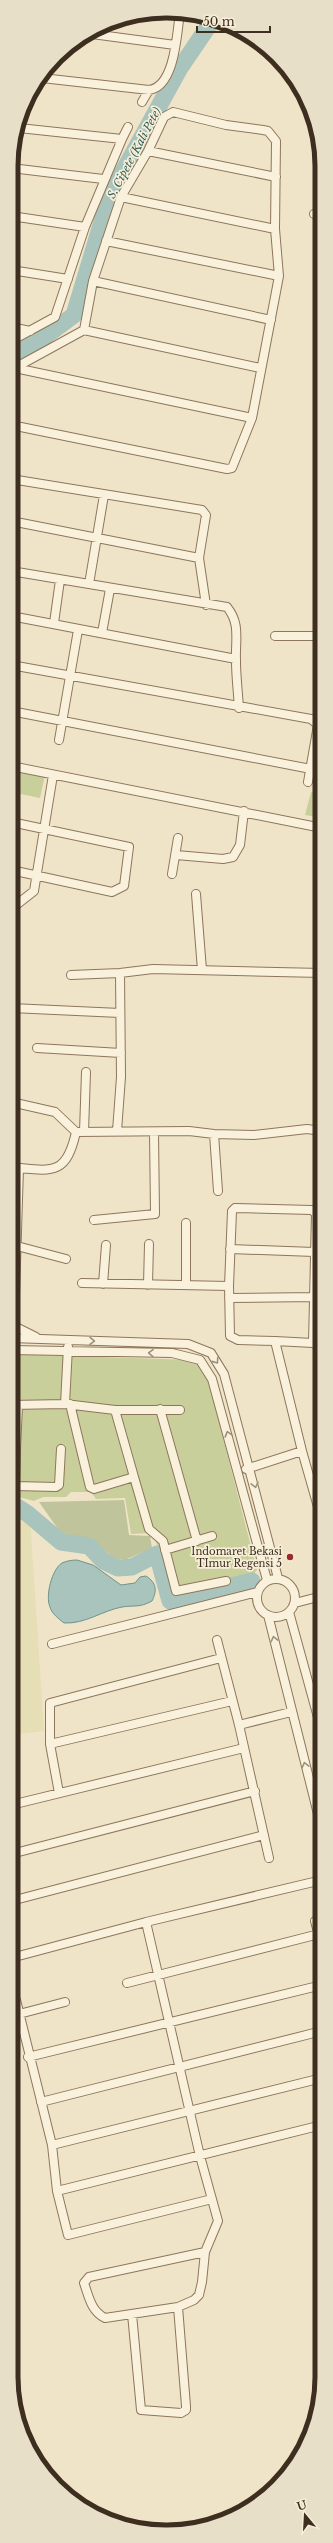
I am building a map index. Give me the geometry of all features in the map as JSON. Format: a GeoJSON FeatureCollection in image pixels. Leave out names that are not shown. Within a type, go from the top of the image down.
{"type":"FeatureCollection","features":[{"type":"Feature","properties":{"kind":"street"},"geometry":{"type":"LineString","coordinates":[[47,79],[149,90],[163,84],[172,62],[179,18]]}},
{"type":"Feature","properties":{"kind":"street"},"geometry":{"type":"LineString","coordinates":[[98,35],[175,45]]}},
{"type":"Feature","properties":{"kind":"street"},"geometry":{"type":"LineString","coordinates":[[142,102],[149,90]]}},
{"type":"Feature","properties":{"kind":"street"},"geometry":{"type":"LineString","coordinates":[[18,426],[227,470],[235,463],[252,418],[260,368],[279,276],[275,229],[276,141],[268,131],[168,113],[164,117],[148,151],[121,197],[93,281],[84,330]]}},
{"type":"Feature","properties":{"kind":"street"},"geometry":{"type":"LineString","coordinates":[[18,337],[55,317],[85,227],[103,179],[128,127]]}},
{"type":"Feature","properties":{"kind":"street"},"geometry":{"type":"LineString","coordinates":[[23,128],[122,139]]}},
{"type":"Feature","properties":{"kind":"street"},"geometry":{"type":"LineString","coordinates":[[148,151],[276,177]]}},
{"type":"Feature","properties":{"kind":"street"},"geometry":{"type":"LineString","coordinates":[[18,169],[103,179]]}},
{"type":"Feature","properties":{"kind":"street"},"geometry":{"type":"LineString","coordinates":[[121,197],[275,229]]}},
{"type":"Feature","properties":{"kind":"street"},"geometry":{"type":"LineString","coordinates":[[18,217],[85,227]]}},
{"type":"Feature","properties":{"kind":"street"},"geometry":{"type":"LineString","coordinates":[[106,241],[279,276]]}},
{"type":"Feature","properties":{"kind":"street"},"geometry":{"type":"LineString","coordinates":[[18,271],[68,279]]}},
{"type":"Feature","properties":{"kind":"street"},"geometry":{"type":"LineString","coordinates":[[93,281],[271,320]]}},
{"type":"Feature","properties":{"kind":"street"},"geometry":{"type":"LineString","coordinates":[[18,328],[30,331]]}},
{"type":"Feature","properties":{"kind":"street"},"geometry":{"type":"LineString","coordinates":[[18,366],[84,330],[260,368]]}},
{"type":"Feature","properties":{"kind":"street"},"geometry":{"type":"LineString","coordinates":[[18,370],[252,418]]}},
{"type":"Feature","properties":{"kind":"street"},"geometry":{"type":"LineString","coordinates":[[18,480],[205,512],[199,558],[206,604]]}},
{"type":"Feature","properties":{"kind":"street"},"geometry":{"type":"LineString","coordinates":[[89,584],[104,495]]}},
{"type":"Feature","properties":{"kind":"street"},"geometry":{"type":"LineString","coordinates":[[18,522],[199,558]]}},
{"type":"Feature","properties":{"kind":"street"},"geometry":{"type":"LineString","coordinates":[[18,572],[110,589],[227,607],[232,612],[238,635],[236,659],[239,708]]}},
{"type":"Feature","properties":{"kind":"street"},"geometry":{"type":"LineString","coordinates":[[54,623],[60,580]]}},
{"type":"Feature","properties":{"kind":"street"},"geometry":{"type":"LineString","coordinates":[[102,633],[110,589]]}},
{"type":"Feature","properties":{"kind":"street"},"geometry":{"type":"LineString","coordinates":[[18,617],[54,623],[78,630],[102,633],[236,659]]}},
{"type":"Feature","properties":{"kind":"street"},"geometry":{"type":"LineString","coordinates":[[59,740],[61,720],[78,630]]}},
{"type":"Feature","properties":{"kind":"street"},"geometry":{"type":"LineString","coordinates":[[275,636],[315,636]]}},
{"type":"Feature","properties":{"kind":"street"},"geometry":{"type":"LineString","coordinates":[[18,666],[69,674],[239,708],[311,719],[315,721]]}},
{"type":"Feature","properties":{"kind":"street"},"geometry":{"type":"LineString","coordinates":[[18,712],[198,749],[311,769]]}},
{"type":"Feature","properties":{"kind":"street"},"geometry":{"type":"LineString","coordinates":[[308,782],[315,744]]}},
{"type":"Feature","properties":{"kind":"street"},"geometry":{"type":"LineString","coordinates":[[18,768],[244,811],[315,826]]}},
{"type":"Feature","properties":{"kind":"street"},"geometry":{"type":"LineString","coordinates":[[18,904],[34,891],[43,828],[53,775]]}},
{"type":"Feature","properties":{"kind":"street"},"geometry":{"type":"LineString","coordinates":[[176,855],[223,859],[233,857],[240,846],[244,811]]}},
{"type":"Feature","properties":{"kind":"street"},"geometry":{"type":"LineString","coordinates":[[18,823],[127,846],[129,850],[124,886],[112,892],[18,871]]}},
{"type":"Feature","properties":{"kind":"street"},"geometry":{"type":"LineString","coordinates":[[172,874],[178,838]]}},
{"type":"Feature","properties":{"kind":"street"},"geometry":{"type":"LineString","coordinates":[[196,894],[202,970]]}},
{"type":"Feature","properties":{"kind":"street"},"geometry":{"type":"LineString","coordinates":[[71,975],[120,973],[153,969],[315,973]]}},
{"type":"Feature","properties":{"kind":"street"},"geometry":{"type":"LineString","coordinates":[[117,1131],[121,1053],[120,973]]}},
{"type":"Feature","properties":{"kind":"street"},"geometry":{"type":"LineString","coordinates":[[18,1008],[120,1013]]}},
{"type":"Feature","properties":{"kind":"street"},"geometry":{"type":"LineString","coordinates":[[37,1048],[121,1053]]}},
{"type":"Feature","properties":{"kind":"street"},"geometry":{"type":"LineString","coordinates":[[18,1167],[44,1170],[63,1165],[72,1151],[80,1132],[86,1072]]}},
{"type":"Feature","properties":{"kind":"street"},"geometry":{"type":"LineString","coordinates":[[18,1104],[56,1112],[80,1132],[189,1131],[214,1134],[254,1135],[307,1129],[315,1130]]}},
{"type":"Feature","properties":{"kind":"street"},"geometry":{"type":"LineString","coordinates":[[94,1220],[155,1214],[154,1132]]}},
{"type":"Feature","properties":{"kind":"street"},"geometry":{"type":"LineString","coordinates":[[214,1134],[218,1191]]}},
{"type":"Feature","properties":{"kind":"street"},"geometry":{"type":"LineString","coordinates":[[315,1213],[309,1210],[236,1208],[232,1211],[229,1298],[230,1333],[233,1339],[313,1343],[315,1233]]}},
{"type":"Feature","properties":{"kind":"street"},"geometry":{"type":"LineString","coordinates":[[186,1223],[186,1285]]}},
{"type":"Feature","properties":{"kind":"street"},"geometry":{"type":"LineString","coordinates":[[148,1285],[149,1244]]}},
{"type":"Feature","properties":{"kind":"street"},"geometry":{"type":"LineString","coordinates":[[103,1284],[106,1245]]}},
{"type":"Feature","properties":{"kind":"street"},"geometry":{"type":"LineString","coordinates":[[18,1247],[66,1259]]}},
{"type":"Feature","properties":{"kind":"street"},"geometry":{"type":"LineString","coordinates":[[230,1249],[314,1252]]}},
{"type":"Feature","properties":{"kind":"street"},"geometry":{"type":"LineString","coordinates":[[82,1283],[229,1286]]}},
{"type":"Feature","properties":{"kind":"street"},"geometry":{"type":"LineString","coordinates":[[229,1298],[314,1297]]}},
{"type":"Feature","properties":{"kind":"street"},"geometry":{"type":"LineString","coordinates":[[18,1328],[42,1339]]}},
{"type":"Feature","properties":{"kind":"street"},"geometry":{"type":"LineString","coordinates":[[18,1338],[188,1344],[210,1353],[224,1374],[250,1467],[278,1578],[292,1587],[295,1603]]}},
{"type":"Feature","properties":{"kind":"street"},"geometry":{"type":"LineString","coordinates":[[68,1340],[67,1404],[90,1487],[100,1488],[134,1477]]}},
{"type":"Feature","properties":{"kind":"street"},"geometry":{"type":"LineString","coordinates":[[275,1341],[302,1451],[315,1486]]}},
{"type":"Feature","properties":{"kind":"street"},"geometry":{"type":"LineString","coordinates":[[18,1350],[172,1353],[200,1360],[212,1379],[268,1580]]}},
{"type":"Feature","properties":{"kind":"street"},"geometry":{"type":"LineString","coordinates":[[18,1405],[67,1404],[115,1410],[180,1410]]}},
{"type":"Feature","properties":{"kind":"street"},"geometry":{"type":"LineString","coordinates":[[160,1409],[197,1541]]}},
{"type":"Feature","properties":{"kind":"street"},"geometry":{"type":"LineString","coordinates":[[115,1410],[149,1529],[160,1537],[176,1591],[226,1581]]}},
{"type":"Feature","properties":{"kind":"street"},"geometry":{"type":"LineString","coordinates":[[18,1486],[49,1487],[59,1485],[61,1449]]}},
{"type":"Feature","properties":{"kind":"street"},"geometry":{"type":"LineString","coordinates":[[238,1471],[302,1451]]}},
{"type":"Feature","properties":{"kind":"street"},"geometry":{"type":"LineString","coordinates":[[165,1550],[212,1536]]}},
{"type":"Feature","properties":{"kind":"street"},"geometry":{"type":"LineString","coordinates":[[52,1644],[257,1592],[268,1580],[278,1578]]}},
{"type":"Feature","properties":{"kind":"street"},"geometry":{"type":"LineString","coordinates":[[257,1592],[257,1603],[268,1615],[315,1802]]}},
{"type":"Feature","properties":{"kind":"street"},"geometry":{"type":"LineString","coordinates":[[268,1615],[279,1617],[289,1612],[295,1603],[315,1598]]}},
{"type":"Feature","properties":{"kind":"street"},"geometry":{"type":"LineString","coordinates":[[289,1612],[315,1705]]}},
{"type":"Feature","properties":{"kind":"street"},"geometry":{"type":"LineString","coordinates":[[217,1640],[255,1791],[269,1858]]}},
{"type":"Feature","properties":{"kind":"street"},"geometry":{"type":"LineString","coordinates":[[59,1793],[50,1744],[48,1704],[52,1701],[221,1658]]}},
{"type":"Feature","properties":{"kind":"street"},"geometry":{"type":"LineString","coordinates":[[50,1744],[232,1701]]}},
{"type":"Feature","properties":{"kind":"street"},"geometry":{"type":"LineString","coordinates":[[239,1725],[292,1712]]}},
{"type":"Feature","properties":{"kind":"street"},"geometry":{"type":"LineString","coordinates":[[18,1803],[244,1748]]}},
{"type":"Feature","properties":{"kind":"street"},"geometry":{"type":"LineString","coordinates":[[18,1852],[255,1791]]}},
{"type":"Feature","properties":{"kind":"street"},"geometry":{"type":"LineString","coordinates":[[18,1899],[264,1835]]}},
{"type":"Feature","properties":{"kind":"street"},"geometry":{"type":"LineString","coordinates":[[18,1956],[146,1922],[315,1882]]}},
{"type":"Feature","properties":{"kind":"street"},"geometry":{"type":"LineString","coordinates":[[146,1922],[168,2021],[181,2067],[200,2156],[218,2221],[205,2252],[199,2295],[178,2307],[105,2318],[99,2315],[92,2306],[84,2283],[85,2279],[205,2252]]}},
{"type":"Feature","properties":{"kind":"street"},"geometry":{"type":"LineString","coordinates":[[127,1983],[315,1935]]}},
{"type":"Feature","properties":{"kind":"street"},"geometry":{"type":"LineString","coordinates":[[28,2057],[168,2021],[315,1987]]}},
{"type":"Feature","properties":{"kind":"street"},"geometry":{"type":"LineString","coordinates":[[19,2014],[66,2002]]}},
{"type":"Feature","properties":{"kind":"street"},"geometry":{"type":"LineString","coordinates":[[18,2009],[28,2057],[52,2145],[57,2191],[67,2233],[70,2236],[212,2199]]}},
{"type":"Feature","properties":{"kind":"street"},"geometry":{"type":"LineString","coordinates":[[41,2102],[315,2033]]}},
{"type":"Feature","properties":{"kind":"street"},"geometry":{"type":"LineString","coordinates":[[52,2145],[315,2080]]}},
{"type":"Feature","properties":{"kind":"street"},"geometry":{"type":"LineString","coordinates":[[57,2191],[315,2127]]}},
{"type":"Feature","properties":{"kind":"street"},"geometry":{"type":"LineString","coordinates":[[132,2314],[141,2410],[181,2413],[186,2410],[186,2406],[178,2307]]}},
{"type":"Feature","properties":{"kind":"shaded area"},"geometry":{"type":"Polygon","coordinates":[[[18,1510],[30,1518],[44,1731],[18,1734],[18,1510]]]}},
{"type":"Feature","properties":{"kind":"green space"},"geometry":{"type":"Polygon","coordinates":[[[18,770],[45,775],[40,798],[18,793],[18,770]]]}},
{"type":"Feature","properties":{"kind":"green space"},"geometry":{"type":"Polygon","coordinates":[[[311,792],[315,793],[315,817],[305,815],[311,792]]]}},
{"type":"Feature","properties":{"kind":"green space"},"geometry":{"type":"Polygon","coordinates":[[[18,1354],[194,1360],[206,1371],[257,1570],[251,1577],[173,1594],[153,1533],[131,1534],[125,1498],[96,1499],[91,1492],[71,1492],[66,1497],[43,1497],[34,1501],[18,1497],[18,1354]]]}},
{"type":"Feature","properties":{"kind":"green space"},"geometry":{"type":"Polygon","coordinates":[[[124,1500],[129,1535],[150,1536],[152,1548],[127,1559],[115,1559],[88,1538],[63,1536],[39,1502],[124,1500]]]}},
{"type":"Feature","properties":{"kind":"water"},"geometry":{"type":"Polygon","coordinates":[[[71,1560],[77,1560],[93,1565],[121,1585],[135,1583],[140,1577],[146,1576],[152,1581],[155,1587],[155,1594],[152,1601],[140,1605],[114,1609],[72,1623],[64,1623],[52,1612],[48,1596],[50,1583],[58,1566],[71,1560]]]}},
{"type":"Feature","properties":{"kind":"waterway","name":"S. Cipete (Kali Pete)"},"geometry":{"type":"LineString","coordinates":[[18,353],[39,341],[74,315],[110,195],[180,68],[210,25]]}},
{"type":"Feature","properties":{"kind":"waterway","name":"S. Cipete (Kali Pete)"},"geometry":{"type":"LineString","coordinates":[[18,1508],[28,1514],[61,1542],[89,1546],[103,1561],[118,1568],[132,1567],[157,1554],[170,1601],[252,1581]]}},
{"type":"Feature","properties":{"kind":"place","name":"Indomaret Bekasi TImur Regensi 5"},"geometry":{"type":"Point","coordinates":[290,1557]}}]}
